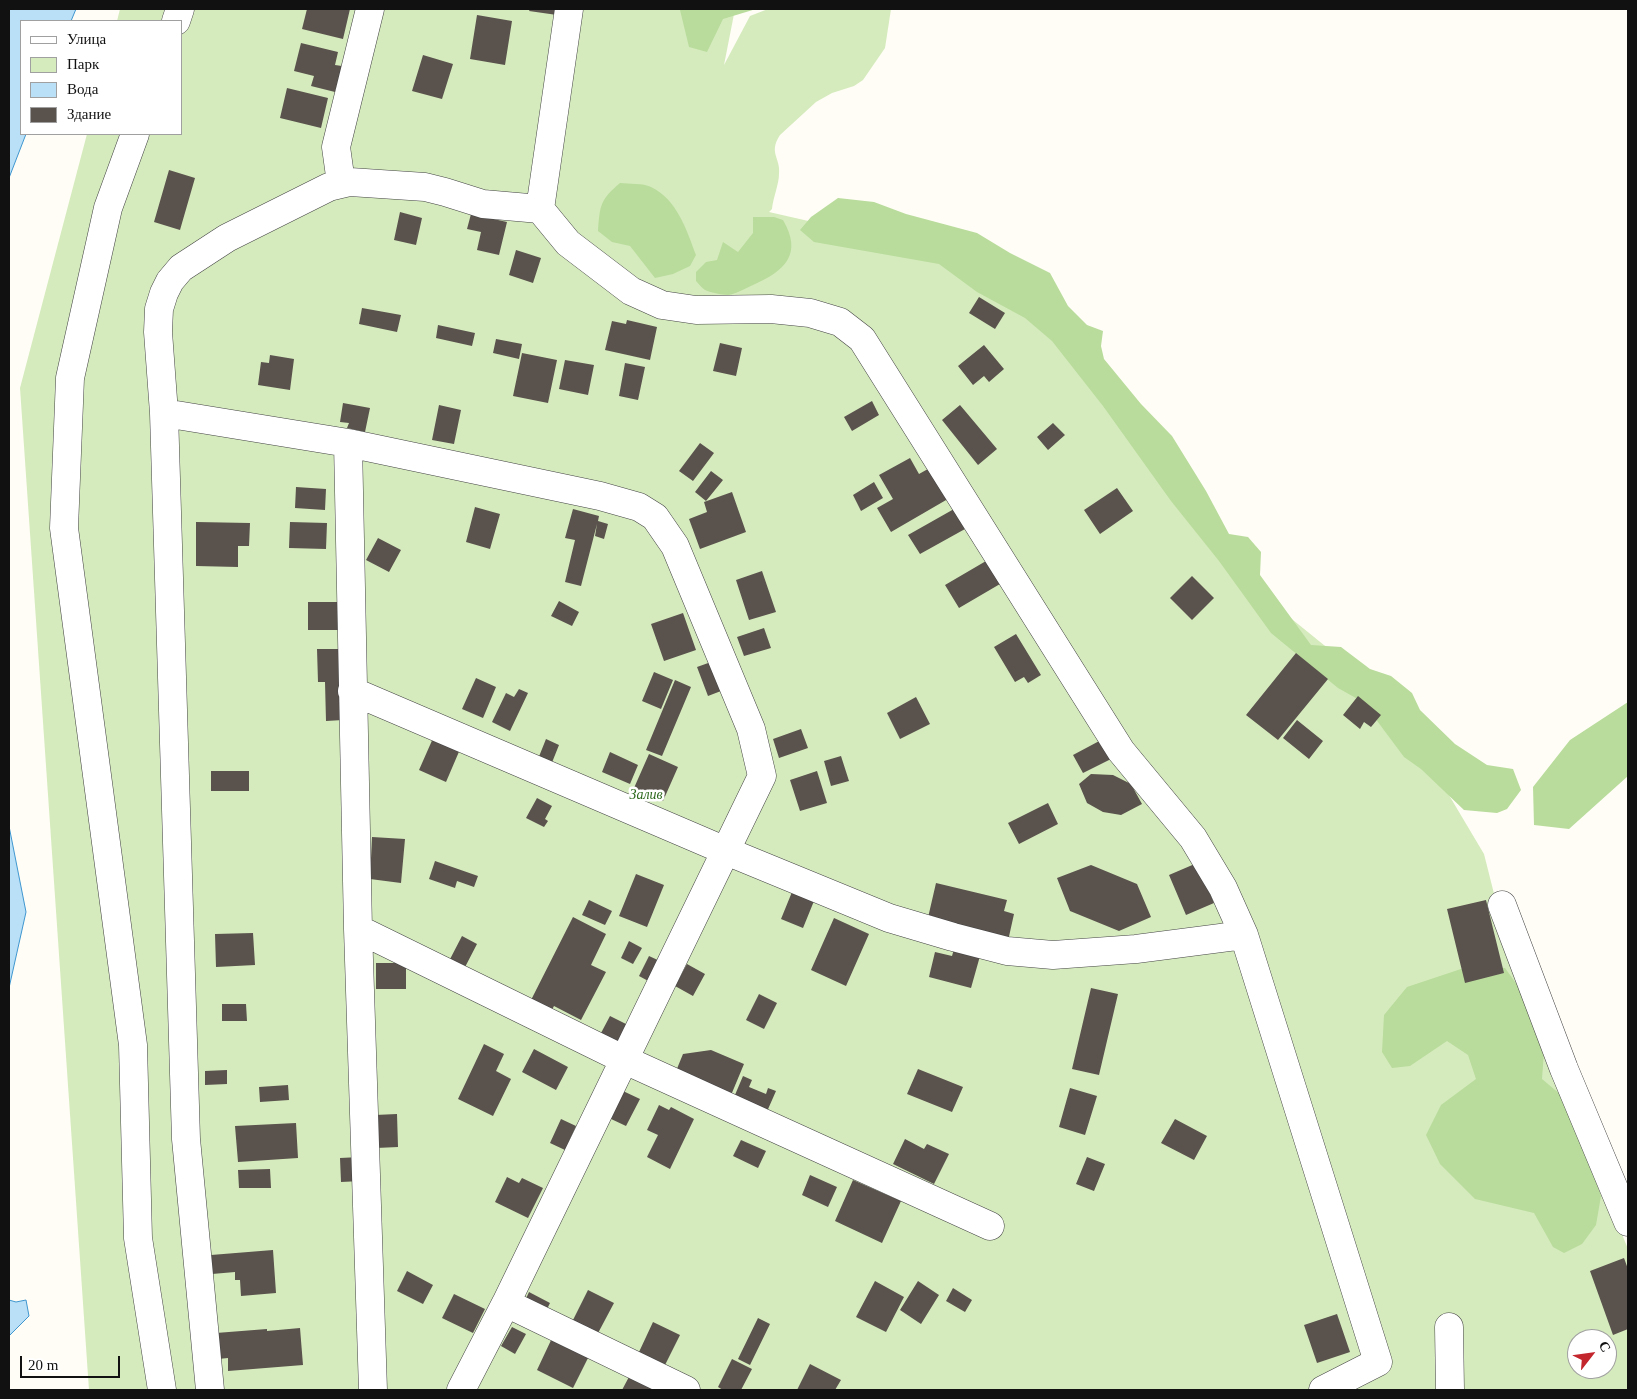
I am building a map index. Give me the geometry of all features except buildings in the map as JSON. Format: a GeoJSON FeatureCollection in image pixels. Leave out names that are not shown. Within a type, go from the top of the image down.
{"type":"FeatureCollection","features":[{"type":"Feature","properties":{"kind":"lane"},"geometry":{"type":"LineString","coordinates":[[341,183],[336,147],[370,9]]}},
{"type":"Feature","properties":{"kind":"lane"},"geometry":{"type":"LineString","coordinates":[[540,209],[569,9]]}},
{"type":"Feature","properties":{"kind":"lane"},"geometry":{"type":"LineString","coordinates":[[135,135],[108,208],[70,378],[64,528],[132,1045],[138,1238],[162,1390]]}},
{"type":"Feature","properties":{"kind":"lane"},"geometry":{"type":"LineString","coordinates":[[210,1390],[186,1139],[164,413],[158,332],[159,309],[170,281],[190,261],[227,238],[329,187],[350,182],[425,187],[482,204],[540,209],[568,243],[631,291],[662,305],[696,310],[771,309],[810,313],[840,322],[862,339],[1120,751],[1193,838],[1223,888],[1244,935],[1378,1362],[1323,1390]]}},
{"type":"Feature","properties":{"kind":"lane"},"geometry":{"type":"LineString","coordinates":[[164,413],[348,443],[600,496],[639,507],[655,517],[675,546],[752,729],[762,776],[506,1303],[461,1390]]}},
{"type":"Feature","properties":{"kind":"lane"},"geometry":{"type":"LineString","coordinates":[[348,443],[358,928],[373,1390]]}},
{"type":"Feature","properties":{"kind":"lane"},"geometry":{"type":"LineString","coordinates":[[352,691],[726,851],[889,918],[953,937],[1007,951],[1053,955],[1136,949],[1244,935]]}},
{"type":"Feature","properties":{"kind":"lane"},"geometry":{"type":"LineString","coordinates":[[1502,905],[1564,1070],[1628,1222]]}},
{"type":"Feature","properties":{"kind":"lane"},"geometry":{"type":"LineString","coordinates":[[358,928],[625,1060],[990,1226]]}},
{"type":"Feature","properties":{"kind":"lane"},"geometry":{"type":"LineString","coordinates":[[506,1303],[686,1390]]}},
{"type":"Feature","properties":{"kind":"lane"},"geometry":{"type":"LineString","coordinates":[[1449,1327],[1450,1390]]}},
{"type":"Feature","properties":{"kind":"green space","name":"Залив"},"geometry":{"type":"Polygon","coordinates":[[[120,9],[735,9],[724,65],[750,16],[768,9],[891,9],[885,48],[863,80],[854,86],[832,93],[816,102],[780,135],[775,146],[779,178],[772,209],[769,212],[1010,267],[1256,590],[1393,701],[1484,854],[1512,965],[1628,1249],[1628,1390],[89,1390],[20,388],[87,135],[182,135],[182,20],[117,20],[120,9]]]}},
{"type":"Feature","properties":{"kind":"green space"},"geometry":{"type":"Polygon","coordinates":[[[681,9],[756,9],[723,19],[707,52],[689,47],[681,9]]]}},
{"type":"Feature","properties":{"kind":"green space"},"geometry":{"type":"Polygon","coordinates":[[[620,183],[640,184],[651,187],[668,199],[680,216],[696,255],[690,266],[673,274],[655,278],[630,246],[612,242],[598,231],[602,204],[608,194],[620,183]]]}},
{"type":"Feature","properties":{"kind":"green space"},"geometry":{"type":"Polygon","coordinates":[[[838,198],[874,202],[906,214],[977,233],[1010,253],[1050,273],[1068,306],[1087,325],[1103,331],[1101,346],[1104,359],[1141,404],[1172,436],[1206,491],[1229,534],[1248,537],[1261,552],[1260,575],[1311,645],[1341,647],[1370,669],[1391,676],[1412,693],[1420,710],[1455,744],[1487,765],[1513,769],[1521,790],[1507,809],[1497,813],[1464,810],[1421,769],[1404,757],[1363,702],[1338,688],[1271,633],[1219,561],[1171,501],[1103,406],[1052,341],[1025,318],[977,292],[939,264],[814,242],[800,230],[811,217],[838,198]]]}},
{"type":"Feature","properties":{"kind":"green space"},"geometry":{"type":"Polygon","coordinates":[[[753,217],[774,217],[783,220],[789,232],[791,243],[791,252],[788,260],[774,274],[734,293],[725,295],[705,290],[696,281],[696,272],[706,262],[717,260],[723,242],[738,252],[753,233],[753,217]]]}},
{"type":"Feature","properties":{"kind":"green space"},"geometry":{"type":"Polygon","coordinates":[[[1628,702],[1628,776],[1569,829],[1534,825],[1533,787],[1570,740],[1628,702]]]}},
{"type":"Feature","properties":{"kind":"green space"},"geometry":{"type":"Polygon","coordinates":[[[1467,967],[1505,968],[1528,1000],[1545,1038],[1542,1079],[1567,1100],[1601,1196],[1596,1225],[1582,1244],[1564,1253],[1553,1247],[1534,1213],[1475,1199],[1440,1164],[1426,1135],[1441,1105],[1476,1079],[1468,1055],[1447,1041],[1410,1066],[1392,1068],[1382,1052],[1384,1015],[1407,987],[1467,967]]]}},
{"type":"Feature","properties":{"kind":"water"},"geometry":{"type":"Polygon","coordinates":[[[9,9],[76,9],[71,20],[20,20],[20,135],[26,135],[9,178],[9,9]]]}},
{"type":"Feature","properties":{"kind":"water"},"geometry":{"type":"Polygon","coordinates":[[[9,826],[26,912],[9,988],[9,826]]]}},
{"type":"Feature","properties":{"kind":"water"},"geometry":{"type":"Polygon","coordinates":[[[9,1300],[16,1302],[26,1300],[29,1316],[9,1336],[9,1300]]]}}]}
